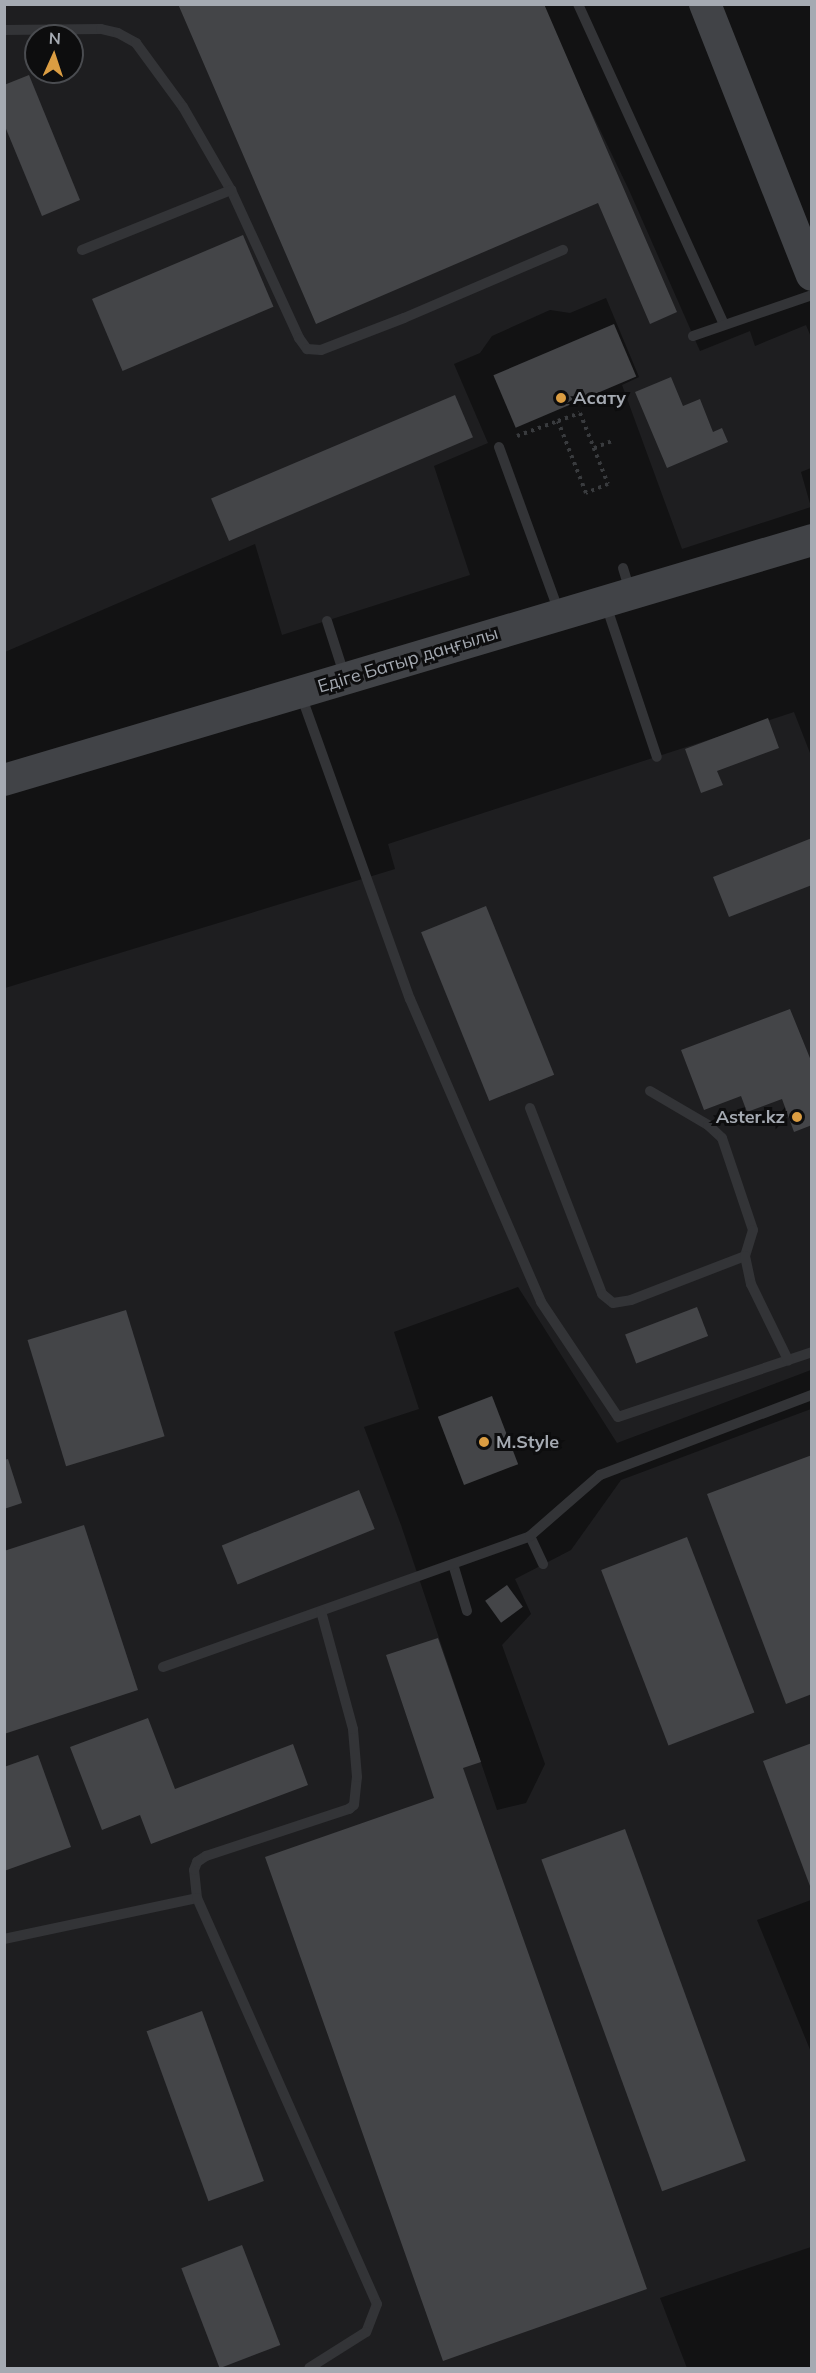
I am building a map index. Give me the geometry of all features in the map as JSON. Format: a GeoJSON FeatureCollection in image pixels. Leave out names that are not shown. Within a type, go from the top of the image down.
{"type":"FeatureCollection","features":[{"type":"Feature","properties":{"kind":"main road"},"geometry":{"type":"LineString","coordinates":[[705,4],[812,275]]}},
{"type":"Feature","properties":{"kind":"main road","name":"Едіге Батыр даңғылы"},"geometry":{"type":"LineString","coordinates":[[4,780],[560,615],[620,588],[812,540]]}},
{"type":"Feature","properties":{"kind":"lane"},"geometry":{"type":"LineString","coordinates":[[578,4],[724,324]]}},
{"type":"Feature","properties":{"kind":"lane"},"geometry":{"type":"LineString","coordinates":[[4,30],[101,29],[118,33],[136,44],[183,107],[231,190],[299,338],[307,349],[321,350],[404,318],[563,250]]}},
{"type":"Feature","properties":{"kind":"lane"},"geometry":{"type":"LineString","coordinates":[[82,250],[231,190]]}},
{"type":"Feature","properties":{"kind":"lane"},"geometry":{"type":"LineString","coordinates":[[693,336],[812,295]]}},
{"type":"Feature","properties":{"kind":"lane"},"geometry":{"type":"LineString","coordinates":[[499,447],[560,615]]}},
{"type":"Feature","properties":{"kind":"lane"},"geometry":{"type":"LineString","coordinates":[[620,588],[657,757]]}},
{"type":"Feature","properties":{"kind":"lane"},"geometry":{"type":"LineString","coordinates":[[327,621],[345,679]]}},
{"type":"Feature","properties":{"kind":"lane"},"geometry":{"type":"LineString","coordinates":[[300,692],[410,999],[541,1302],[618,1418],[812,1352]]}},
{"type":"Feature","properties":{"kind":"lane"},"geometry":{"type":"LineString","coordinates":[[650,1091],[708,1125],[722,1138],[753,1230],[745,1256],[759,1301],[788,1360]]}},
{"type":"Feature","properties":{"kind":"lane"},"geometry":{"type":"LineString","coordinates":[[530,1108],[602,1294],[614,1303],[631,1300],[745,1256]]}},
{"type":"Feature","properties":{"kind":"lane"},"geometry":{"type":"LineString","coordinates":[[163,1667],[530,1536],[600,1475],[812,1395]]}},
{"type":"Feature","properties":{"kind":"lane"},"geometry":{"type":"LineString","coordinates":[[530,1536],[543,1564]]}},
{"type":"Feature","properties":{"kind":"lane"},"geometry":{"type":"LineString","coordinates":[[453,1564],[467,1611]]}},
{"type":"Feature","properties":{"kind":"lane"},"geometry":{"type":"LineString","coordinates":[[309,2368],[366,2332],[377,2304],[197,1898],[194,1870],[197,1863],[206,1856],[349,1809],[354,1805],[357,1777],[353,1729],[321,1611]]}},
{"type":"Feature","properties":{"kind":"lane"},"geometry":{"type":"LineString","coordinates":[[4,1939],[197,1898]]}},
{"type":"Feature","properties":{"kind":"path"},"geometry":{"type":"LineString","coordinates":[[517,436],[580,412],[608,484],[586,493],[558,421]]}},
{"type":"Feature","properties":{"kind":"path"},"geometry":{"type":"LineString","coordinates":[[594,448],[612,441]]}},
{"type":"Feature","properties":{"kind":"shaded area"},"geometry":{"type":"Polygon","coordinates":[[[5,5],[540,5],[629,190],[700,351],[750,331],[755,346],[806,325],[811,337],[811,468],[801,472],[811,507],[682,549],[622,385],[639,377],[606,298],[570,313],[550,310],[492,336],[480,353],[454,364],[488,443],[434,466],[470,575],[282,635],[255,544],[5,652],[5,5]]]}},
{"type":"Feature","properties":{"kind":"shaded area"},"geometry":{"type":"Polygon","coordinates":[[[794,712],[812,758],[811,1370],[617,1443],[518,1287],[394,1332],[419,1409],[364,1427],[401,1525],[497,1810],[526,1803],[545,1764],[502,1645],[531,1614],[515,1579],[571,1550],[621,1480],[811,1409],[811,1900],[757,1920],[811,2052],[811,2247],[660,2298],[687,2368],[5,2368],[5,988],[395,869],[388,844],[794,712]]]}},
{"type":"Feature","properties":{"kind":"building"},"geometry":{"type":"Polygon","coordinates":[[[178,4],[544,4],[677,312],[650,324],[598,203],[316,324],[178,4]]]}},
{"type":"Feature","properties":{"kind":"building"},"geometry":{"type":"Polygon","coordinates":[[[24,77],[24,84],[33,84],[80,200],[42,216],[4,124],[4,85],[24,77]]]}},
{"type":"Feature","properties":{"kind":"building"},"geometry":{"type":"Polygon","coordinates":[[[243,235],[273,307],[123,371],[92,299],[243,235]]]}},
{"type":"Feature","properties":{"kind":"building"},"geometry":{"type":"Polygon","coordinates":[[[614,324],[636,376],[516,428],[493,375],[614,324]]]}},
{"type":"Feature","properties":{"kind":"building"},"geometry":{"type":"Polygon","coordinates":[[[671,377],[683,406],[700,399],[713,432],[722,428],[728,442],[667,468],[635,392],[671,377]]]}},
{"type":"Feature","properties":{"kind":"building"},"geometry":{"type":"Polygon","coordinates":[[[455,395],[473,437],[229,541],[211,499],[455,395]]]}},
{"type":"Feature","properties":{"kind":"building"},"geometry":{"type":"Polygon","coordinates":[[[768,718],[779,748],[717,771],[723,785],[701,793],[685,749],[768,718]]]}},
{"type":"Feature","properties":{"kind":"building"},"geometry":{"type":"Polygon","coordinates":[[[812,838],[812,885],[729,917],[713,877],[812,838]]]}},
{"type":"Feature","properties":{"kind":"building"},"geometry":{"type":"Polygon","coordinates":[[[486,906],[554,1075],[489,1101],[421,932],[486,906]]]}},
{"type":"Feature","properties":{"kind":"building"},"geometry":{"type":"Polygon","coordinates":[[[790,1009],[812,1063],[812,1125],[794,1132],[782,1099],[747,1112],[741,1096],[704,1110],[681,1050],[790,1009]]]}},
{"type":"Feature","properties":{"kind":"building"},"geometry":{"type":"Polygon","coordinates":[[[697,1307],[708,1336],[636,1364],[625,1335],[697,1307]]]}},
{"type":"Feature","properties":{"kind":"building"},"geometry":{"type":"Polygon","coordinates":[[[126,1310],[165,1436],[66,1466],[28,1340],[126,1310]]]}},
{"type":"Feature","properties":{"kind":"building"},"geometry":{"type":"Polygon","coordinates":[[[492,1396],[518,1464],[464,1485],[438,1417],[492,1396]]]}},
{"type":"Feature","properties":{"kind":"building"},"geometry":{"type":"Polygon","coordinates":[[[812,1455],[812,1694],[786,1704],[707,1494],[812,1455]]]}},
{"type":"Feature","properties":{"kind":"building"},"geometry":{"type":"Polygon","coordinates":[[[8,1459],[22,1503],[4,1509],[4,1460],[8,1459]]]}},
{"type":"Feature","properties":{"kind":"building"},"geometry":{"type":"Polygon","coordinates":[[[359,1490],[375,1529],[238,1584],[222,1545],[359,1490]]]}},
{"type":"Feature","properties":{"kind":"building"},"geometry":{"type":"Polygon","coordinates":[[[84,1525],[138,1690],[4,1734],[4,1551],[84,1525]]]}},
{"type":"Feature","properties":{"kind":"building"},"geometry":{"type":"Polygon","coordinates":[[[687,1537],[754,1713],[668,1745],[601,1570],[687,1537]]]}},
{"type":"Feature","properties":{"kind":"building"},"geometry":{"type":"Polygon","coordinates":[[[507,1585],[523,1607],[501,1623],[485,1601],[507,1585]]]}},
{"type":"Feature","properties":{"kind":"building"},"geometry":{"type":"Polygon","coordinates":[[[438,1638],[481,1762],[463,1768],[647,2289],[443,2361],[265,1857],[434,1798],[386,1655],[438,1638]]]}},
{"type":"Feature","properties":{"kind":"building"},"geometry":{"type":"Polygon","coordinates":[[[148,1718],[175,1789],[293,1744],[308,1785],[151,1844],[140,1815],[102,1830],[70,1747],[148,1718]]]}},
{"type":"Feature","properties":{"kind":"building"},"geometry":{"type":"Polygon","coordinates":[[[812,1743],[812,1886],[810,1886],[763,1761],[812,1743]]]}},
{"type":"Feature","properties":{"kind":"building"},"geometry":{"type":"Polygon","coordinates":[[[38,1755],[71,1847],[4,1871],[4,1767],[38,1755]]]}},
{"type":"Feature","properties":{"kind":"building"},"geometry":{"type":"Polygon","coordinates":[[[625,1829],[746,2161],[662,2191],[541,1859],[625,1829]]]}},
{"type":"Feature","properties":{"kind":"building"},"geometry":{"type":"Polygon","coordinates":[[[202,2011],[264,2181],[208,2201],[147,2031],[202,2011]]]}},
{"type":"Feature","properties":{"kind":"building"},"geometry":{"type":"Polygon","coordinates":[[[242,2245],[280,2345],[220,2368],[181,2268],[242,2245]]]}},
{"type":"Feature","properties":{"kind":"place","name":"Асату"},"geometry":{"type":"Point","coordinates":[561,398]}},
{"type":"Feature","properties":{"kind":"place","name":"Aster.kz"},"geometry":{"type":"Point","coordinates":[797,1117]}},
{"type":"Feature","properties":{"kind":"place","name":"M.Style"},"geometry":{"type":"Point","coordinates":[484,1442]}}]}
